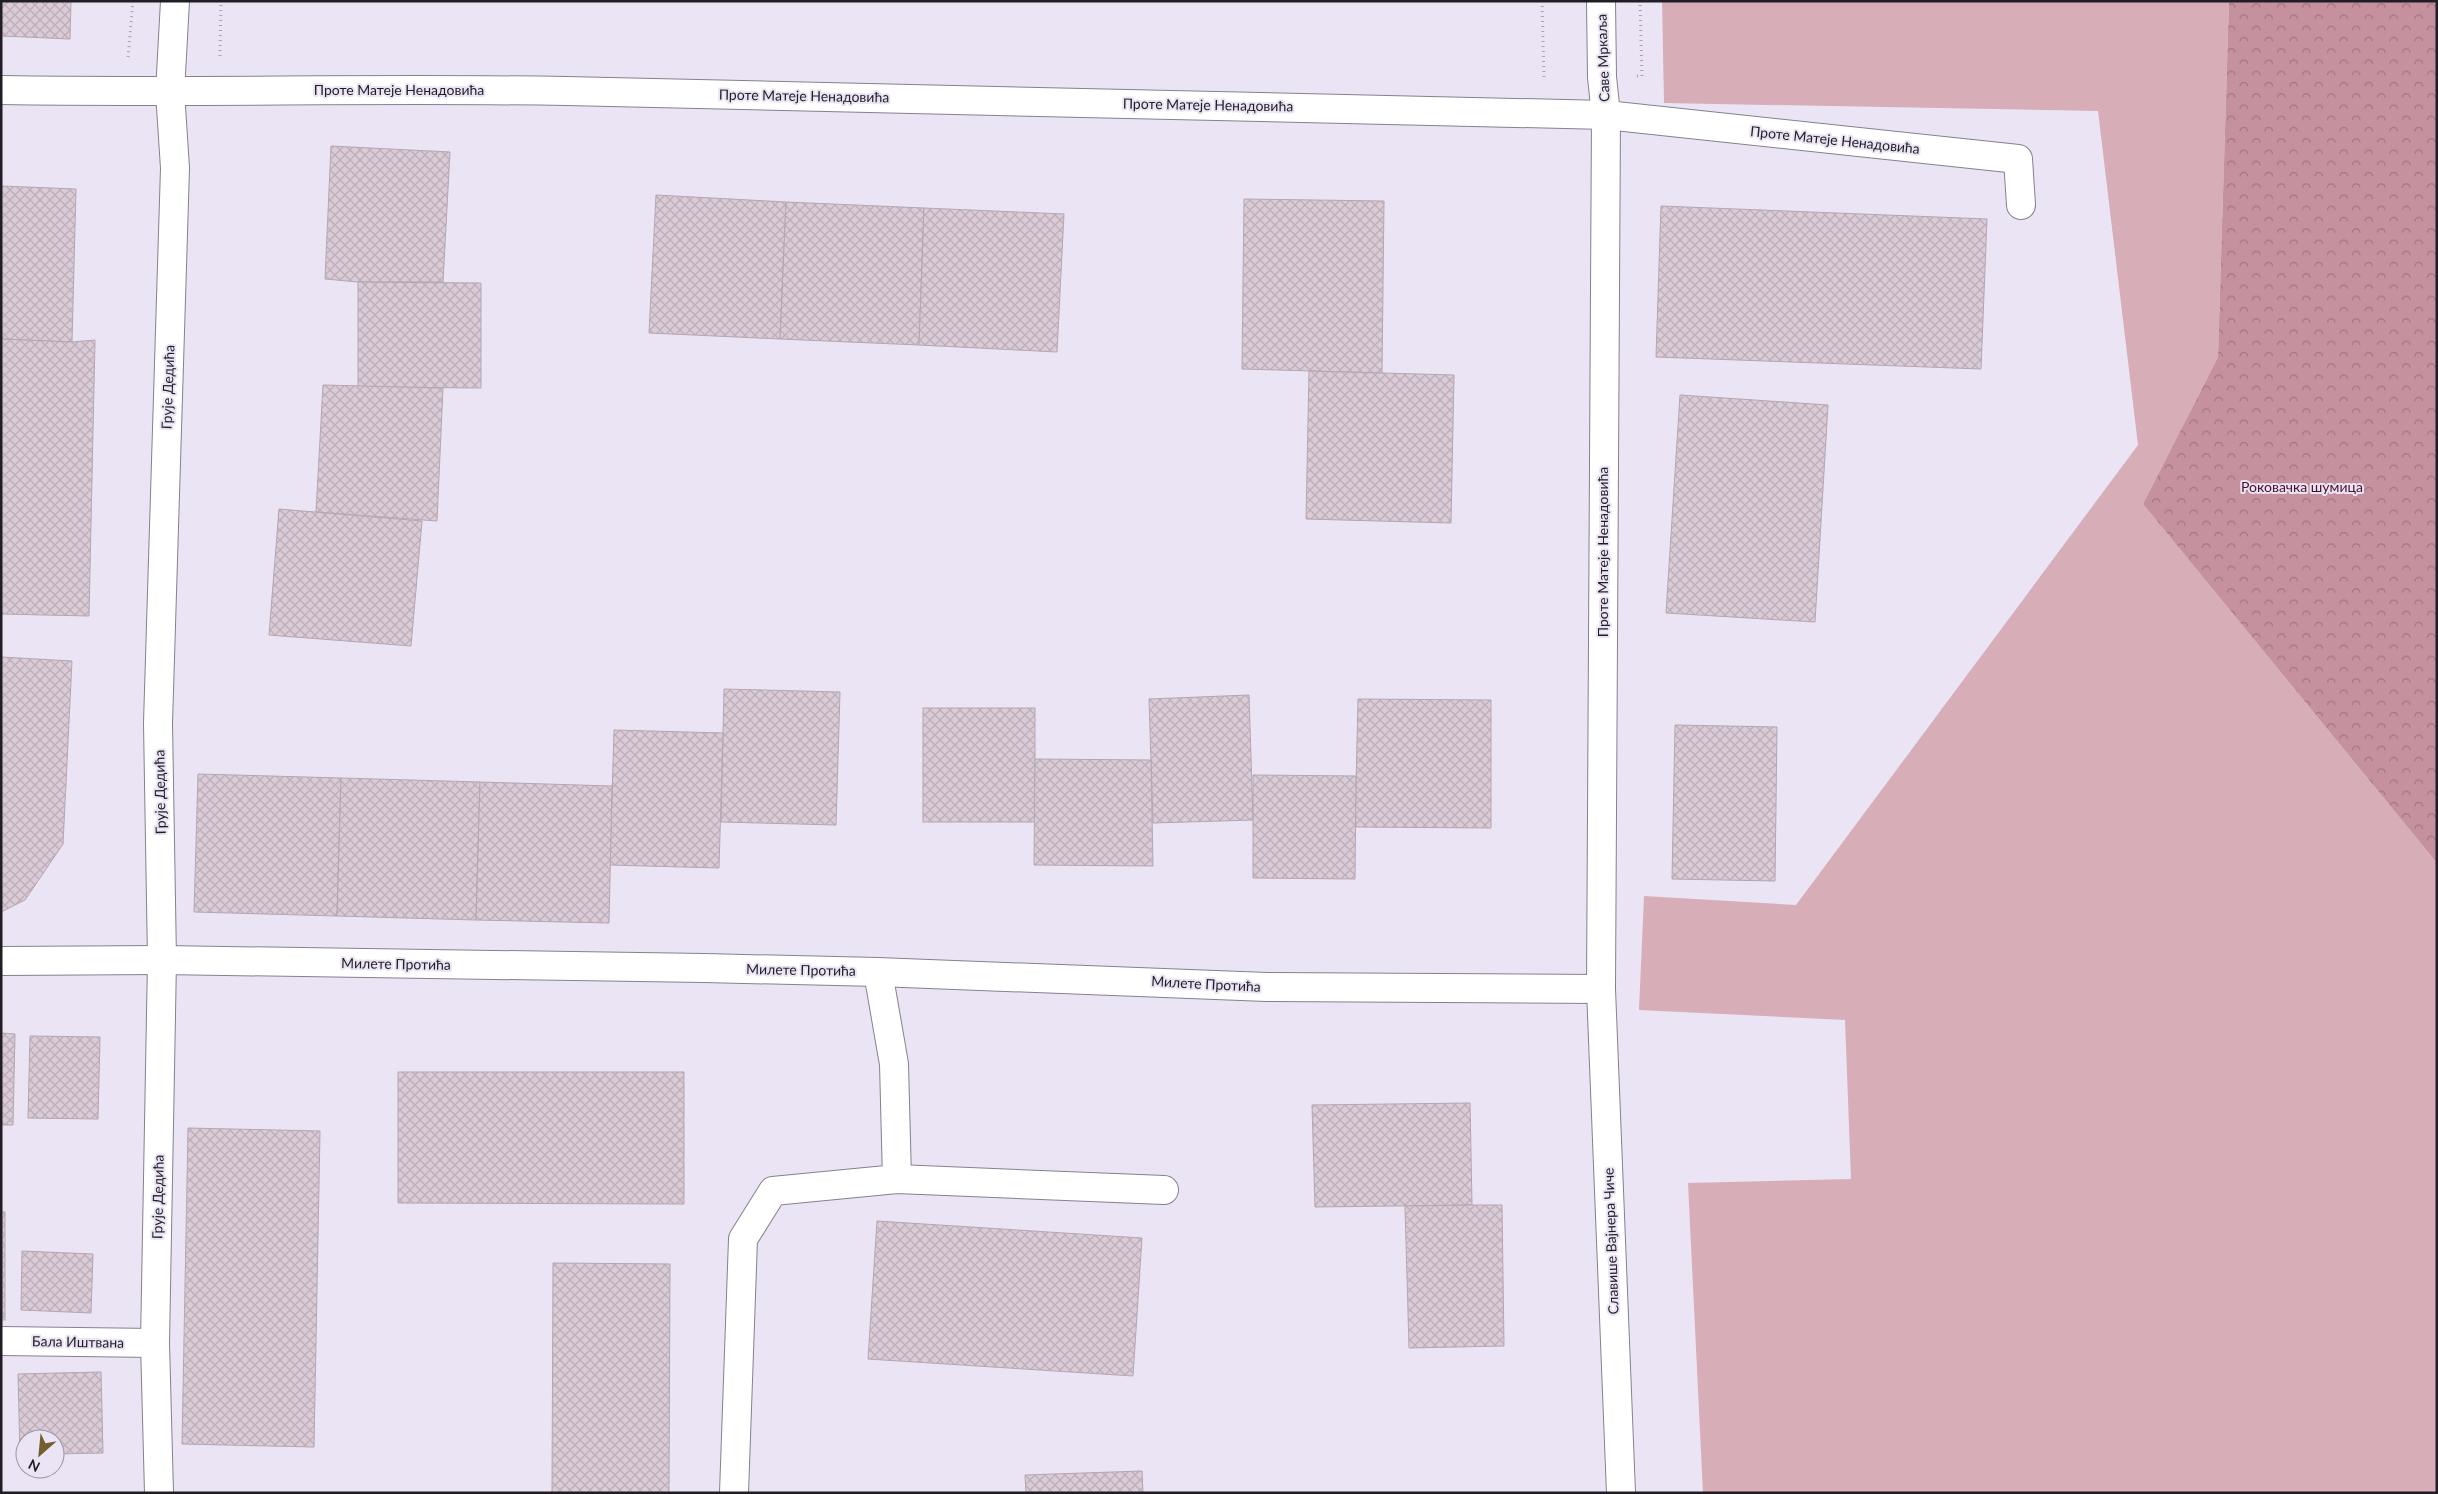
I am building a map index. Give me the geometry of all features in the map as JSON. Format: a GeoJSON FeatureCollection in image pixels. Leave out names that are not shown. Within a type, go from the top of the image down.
{"type":"FeatureCollection","features":[{"type":"Feature","properties":{"kind":"street","name":"Грује Дедића"},"geometry":{"type":"LineString","coordinates":[[159,1493],[155,1343],[162,960],[158,723],[175,168],[170,92],[175,1]]}},
{"type":"Feature","properties":{"kind":"street","name":"Саве Мркаља"},"geometry":{"type":"LineString","coordinates":[[1601,1],[1602,77],[1606,115]]}},
{"type":"Feature","properties":{"kind":"street","name":"Проте Матеје Ненадовића"},"geometry":{"type":"LineString","coordinates":[[1,90],[170,92],[258,90],[564,91],[1606,115],[2018,160],[2021,205]]}},
{"type":"Feature","properties":{"kind":"street","name":"Проте Матеје Ненадовића"},"geometry":{"type":"LineString","coordinates":[[1601,988],[1606,115]]}},
{"type":"Feature","properties":{"kind":"street","name":"Милете Протића"},"geometry":{"type":"LineString","coordinates":[[1,961],[162,960],[878,972],[1267,987],[1601,988]]}},
{"type":"Feature","properties":{"kind":"street"},"geometry":{"type":"LineString","coordinates":[[878,972],[894,1064],[897,1179]]}},
{"type":"Feature","properties":{"kind":"street","name":"Славише Вајнера Чиче"},"geometry":{"type":"LineString","coordinates":[[1601,988],[1621,1493]]}},
{"type":"Feature","properties":{"kind":"street"},"geometry":{"type":"LineString","coordinates":[[734,1493],[743,1240],[773,1192],[897,1179],[1164,1190]]}},
{"type":"Feature","properties":{"kind":"street","name":"Бала Иштвана"},"geometry":{"type":"LineString","coordinates":[[1,1341],[155,1343]]}},
{"type":"Feature","properties":{"kind":"shaded area"},"geometry":{"type":"Polygon","coordinates":[[[1662,1],[2229,1],[2218,357],[2143,504],[2437,863],[2437,1493],[1703,1493],[1688,1183],[1851,1179],[1845,1020],[1639,1010],[1644,896],[1796,905],[2138,445],[2098,111],[1664,103],[1662,1]]]}},
{"type":"Feature","properties":{"kind":"green space","name":"Роковачка шумица"},"geometry":{"type":"Polygon","coordinates":[[[2229,1],[2437,1],[2437,863],[2143,504],[2218,357],[2229,1]]]}},
{"type":"Feature","properties":{"kind":"building"},"geometry":{"type":"Polygon","coordinates":[[[1,1],[71,1],[70,39],[1,36],[1,1]]]}},
{"type":"Feature","properties":{"kind":"building"},"geometry":{"type":"Polygon","coordinates":[[[331,146],[450,152],[443,282],[358,282],[325,279],[331,146]]]}},
{"type":"Feature","properties":{"kind":"building"},"geometry":{"type":"Polygon","coordinates":[[[1,186],[76,189],[72,342],[1,339],[1,186]]]}},
{"type":"Feature","properties":{"kind":"building"},"geometry":{"type":"Polygon","coordinates":[[[656,195],[786,202],[780,339],[649,333],[656,195]]]}},
{"type":"Feature","properties":{"kind":"building"},"geometry":{"type":"Polygon","coordinates":[[[1244,199],[1384,201],[1382,373],[1242,369],[1244,199]]]}},
{"type":"Feature","properties":{"kind":"building"},"geometry":{"type":"Polygon","coordinates":[[[786,202],[924,208],[919,345],[780,339],[786,202]]]}},
{"type":"Feature","properties":{"kind":"building"},"geometry":{"type":"Polygon","coordinates":[[[1661,206],[1987,219],[1981,369],[1656,357],[1661,206]]]}},
{"type":"Feature","properties":{"kind":"building"},"geometry":{"type":"Polygon","coordinates":[[[924,208],[1064,214],[1057,352],[919,345],[924,208]]]}},
{"type":"Feature","properties":{"kind":"building"},"geometry":{"type":"Polygon","coordinates":[[[358,282],[481,283],[481,388],[358,387],[358,282]]]}},
{"type":"Feature","properties":{"kind":"building"},"geometry":{"type":"Polygon","coordinates":[[[1,339],[72,342],[95,340],[89,616],[1,614],[1,339]]]}},
{"type":"Feature","properties":{"kind":"building"},"geometry":{"type":"Polygon","coordinates":[[[1309,371],[1454,375],[1451,523],[1306,519],[1309,371]]]}},
{"type":"Feature","properties":{"kind":"building"},"geometry":{"type":"Polygon","coordinates":[[[323,385],[443,388],[437,521],[316,512],[323,385]]]}},
{"type":"Feature","properties":{"kind":"building"},"geometry":{"type":"Polygon","coordinates":[[[1680,395],[1828,405],[1815,622],[1666,613],[1680,395]]]}},
{"type":"Feature","properties":{"kind":"building"},"geometry":{"type":"Polygon","coordinates":[[[279,509],[422,521],[411,646],[269,635],[279,509]]]}},
{"type":"Feature","properties":{"kind":"building"},"geometry":{"type":"Polygon","coordinates":[[[1,657],[72,661],[63,844],[25,900],[1,912],[1,657]]]}},
{"type":"Feature","properties":{"kind":"building"},"geometry":{"type":"Polygon","coordinates":[[[724,689],[840,692],[836,825],[721,822],[724,689]]]}},
{"type":"Feature","properties":{"kind":"building"},"geometry":{"type":"Polygon","coordinates":[[[1249,695],[1253,820],[1153,823],[1149,699],[1249,695]]]}},
{"type":"Feature","properties":{"kind":"building"},"geometry":{"type":"Polygon","coordinates":[[[1358,699],[1491,700],[1491,828],[1355,827],[1358,699]]]}},
{"type":"Feature","properties":{"kind":"building"},"geometry":{"type":"Polygon","coordinates":[[[923,708],[1035,708],[1035,822],[923,822],[923,708]]]}},
{"type":"Feature","properties":{"kind":"building"},"geometry":{"type":"Polygon","coordinates":[[[1675,725],[1777,727],[1775,881],[1672,879],[1675,725]]]}},
{"type":"Feature","properties":{"kind":"building"},"geometry":{"type":"Polygon","coordinates":[[[614,730],[723,733],[719,868],[610,865],[614,730]]]}},
{"type":"Feature","properties":{"kind":"building"},"geometry":{"type":"Polygon","coordinates":[[[1035,759],[1151,760],[1153,866],[1034,865],[1035,759]]]}},
{"type":"Feature","properties":{"kind":"building"},"geometry":{"type":"Polygon","coordinates":[[[198,774],[341,778],[337,916],[194,912],[198,774]]]}},
{"type":"Feature","properties":{"kind":"building"},"geometry":{"type":"Polygon","coordinates":[[[1253,775],[1356,776],[1355,879],[1253,878],[1253,775]]]}},
{"type":"Feature","properties":{"kind":"building"},"geometry":{"type":"Polygon","coordinates":[[[341,778],[480,782],[476,920],[337,916],[341,778]]]}},
{"type":"Feature","properties":{"kind":"building"},"geometry":{"type":"Polygon","coordinates":[[[480,782],[612,786],[609,923],[476,920],[480,782]]]}},
{"type":"Feature","properties":{"kind":"building"},"geometry":{"type":"Polygon","coordinates":[[[1,1033],[15,1034],[13,1125],[1,1125],[1,1033]]]}},
{"type":"Feature","properties":{"kind":"building"},"geometry":{"type":"Polygon","coordinates":[[[30,1036],[100,1037],[98,1119],[28,1118],[30,1036]]]}},
{"type":"Feature","properties":{"kind":"building"},"geometry":{"type":"Polygon","coordinates":[[[398,1072],[684,1072],[684,1204],[398,1203],[398,1072]]]}},
{"type":"Feature","properties":{"kind":"building"},"geometry":{"type":"Polygon","coordinates":[[[1470,1103],[1472,1205],[1315,1207],[1312,1105],[1470,1103]]]}},
{"type":"Feature","properties":{"kind":"building"},"geometry":{"type":"Polygon","coordinates":[[[188,1128],[320,1131],[314,1447],[182,1444],[188,1128]]]}},
{"type":"Feature","properties":{"kind":"building"},"geometry":{"type":"Polygon","coordinates":[[[1502,1205],[1504,1346],[1409,1348],[1405,1206],[1502,1205]]]}},
{"type":"Feature","properties":{"kind":"building"},"geometry":{"type":"Polygon","coordinates":[[[1,1212],[5,1212],[5,1320],[1,1320],[1,1212]]]}},
{"type":"Feature","properties":{"kind":"building"},"geometry":{"type":"Polygon","coordinates":[[[877,1221],[1142,1238],[1133,1376],[868,1359],[877,1221]]]}},
{"type":"Feature","properties":{"kind":"building"},"geometry":{"type":"Polygon","coordinates":[[[22,1251],[93,1254],[91,1313],[21,1310],[22,1251]]]}},
{"type":"Feature","properties":{"kind":"building"},"geometry":{"type":"Polygon","coordinates":[[[553,1263],[670,1264],[669,1493],[552,1493],[553,1263]]]}},
{"type":"Feature","properties":{"kind":"building"},"geometry":{"type":"Polygon","coordinates":[[[101,1372],[103,1453],[65,1454],[65,1429],[19,1429],[18,1374],[101,1372]]]}},
{"type":"Feature","properties":{"kind":"building"},"geometry":{"type":"Polygon","coordinates":[[[1142,1471],[1143,1493],[1026,1493],[1025,1475],[1142,1471]]]}}]}
